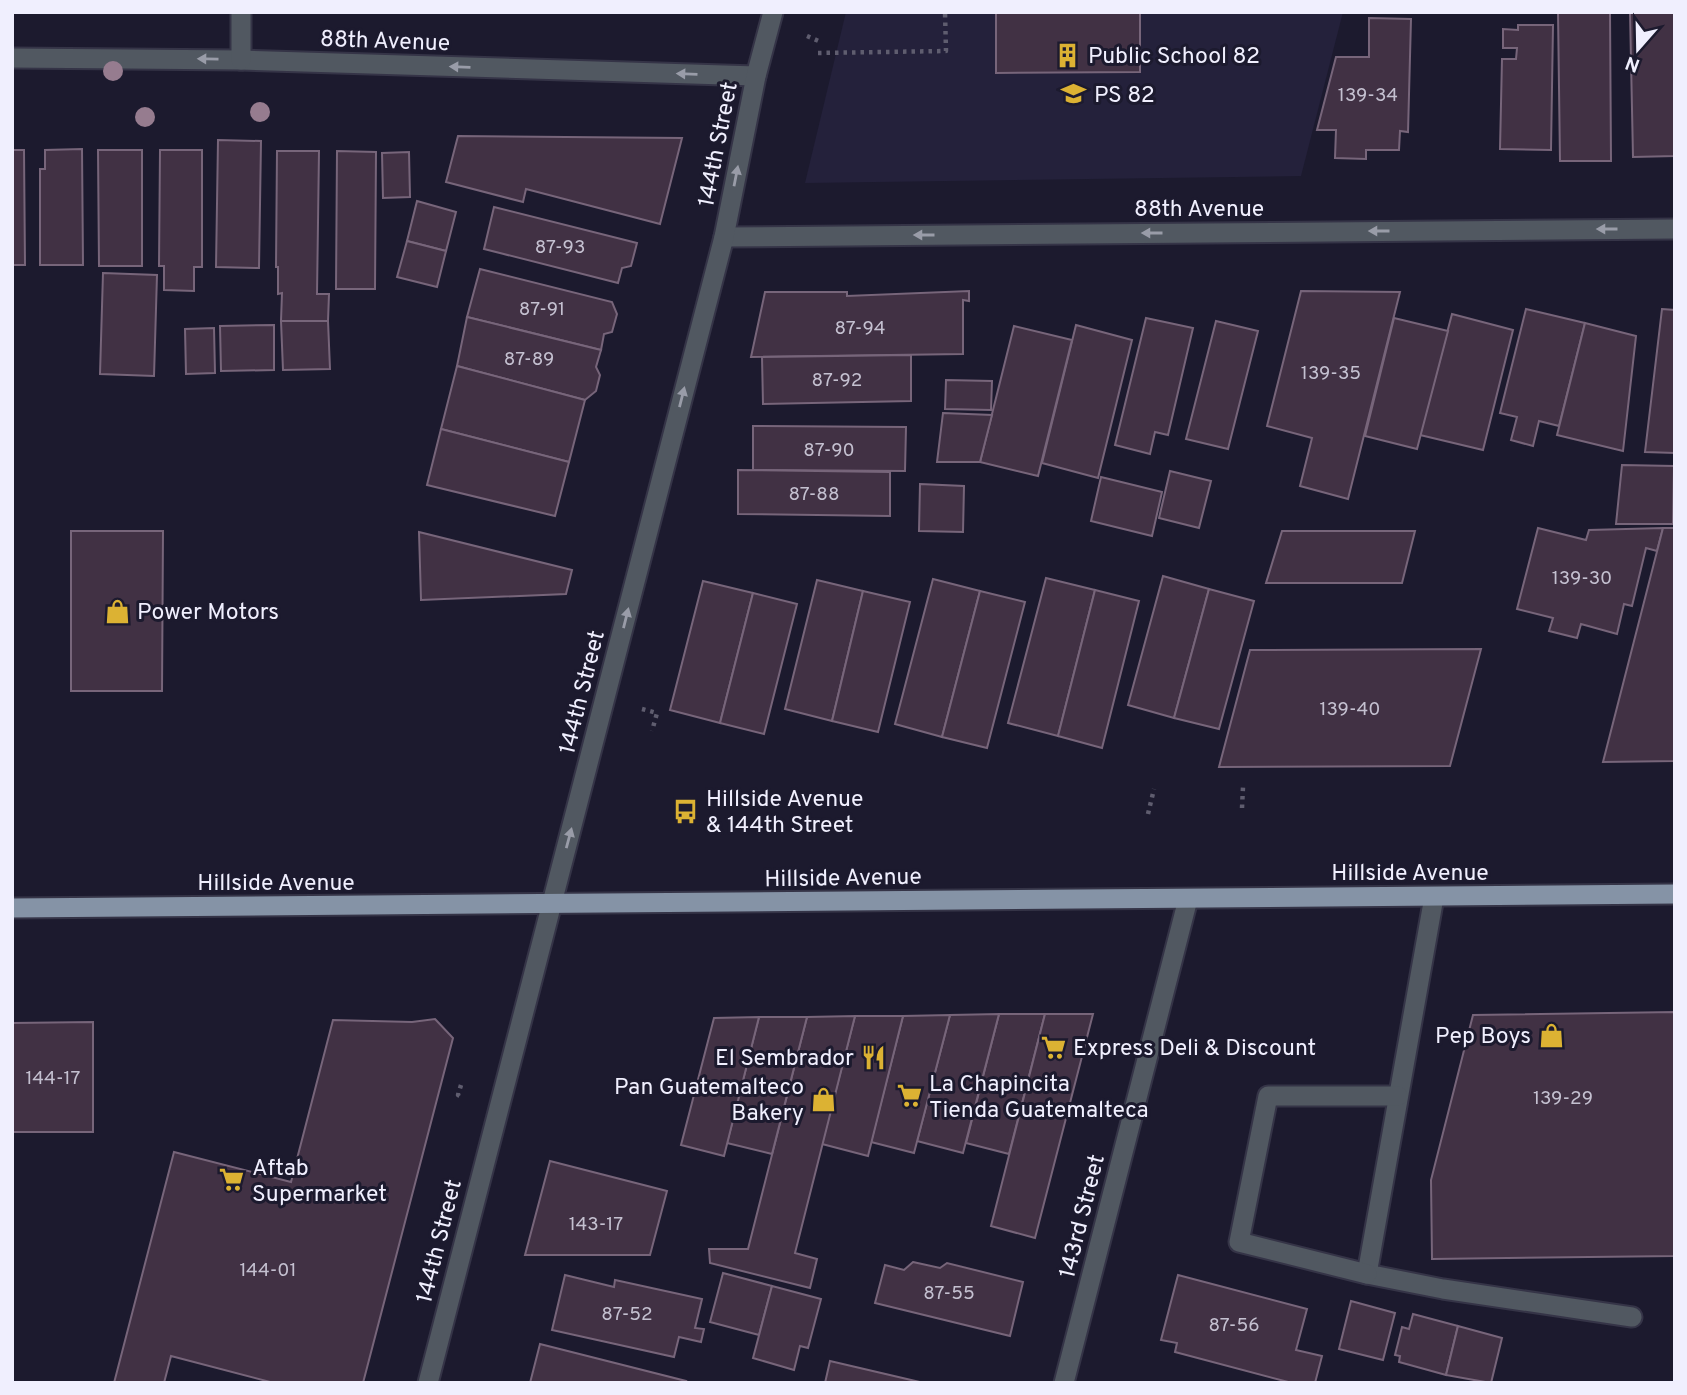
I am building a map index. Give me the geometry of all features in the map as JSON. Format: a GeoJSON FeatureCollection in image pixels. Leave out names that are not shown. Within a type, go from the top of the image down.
{"type":"FeatureCollection","features":[{"type":"Feature","properties":{"kind":"main road","name":"Hillside Avenue"},"geometry":{"type":"LineString","coordinates":[[12,908],[1675,894]]}},
{"type":"Feature","properties":{"kind":"street"},"geometry":{"type":"LineString","coordinates":[[241,60],[242,12]]}},
{"type":"Feature","properties":{"kind":"street","name":"144th Street"},"geometry":{"type":"LineString","coordinates":[[428,1383],[724,237],[756,76],[773,12]]}},
{"type":"Feature","properties":{"kind":"street","name":"88th Avenue"},"geometry":{"type":"LineString","coordinates":[[12,58],[241,60],[756,76]]}},
{"type":"Feature","properties":{"kind":"street","name":"88th Avenue"},"geometry":{"type":"LineString","coordinates":[[724,237],[1675,229]]}},
{"type":"Feature","properties":{"kind":"street"},"geometry":{"type":"LineString","coordinates":[[1367,1274],[1434,897]]}},
{"type":"Feature","properties":{"kind":"street","name":"143rd Street"},"geometry":{"type":"LineString","coordinates":[[1064,1383],[1188,899]]}},
{"type":"Feature","properties":{"kind":"street"},"geometry":{"type":"LineString","coordinates":[[1398,1096],[1268,1096],[1239,1242],[1367,1274],[1443,1289],[1632,1317]]}},
{"type":"Feature","properties":{"kind":"path"},"geometry":{"type":"LineString","coordinates":[[818,53],[946,51],[946,12]]}},
{"type":"Feature","properties":{"kind":"path"},"geometry":{"type":"LineString","coordinates":[[807,36],[821,42]]}},
{"type":"Feature","properties":{"kind":"path"},"geometry":{"type":"LineString","coordinates":[[642,709],[657,713],[652,731]]}},
{"type":"Feature","properties":{"kind":"path"},"geometry":{"type":"LineString","coordinates":[[1242,808],[1243,787]]}},
{"type":"Feature","properties":{"kind":"path"},"geometry":{"type":"LineString","coordinates":[[1148,814],[1154,789]]}},
{"type":"Feature","properties":{"kind":"shaded area","name":"PS 82"},"geometry":{"type":"Polygon","coordinates":[[[846,12],[1343,12],[1301,176],[805,183],[846,12]]]}},
{"type":"Feature","properties":{"kind":"building","name":"Public School 82"},"geometry":{"type":"Polygon","coordinates":[[[996,12],[1140,12],[1140,72],[996,73],[996,12]]]}},
{"type":"Feature","properties":{"kind":"building"},"geometry":{"type":"Polygon","coordinates":[[[1558,12],[1610,12],[1611,161],[1560,161],[1558,12]]]}},
{"type":"Feature","properties":{"kind":"building"},"geometry":{"type":"Polygon","coordinates":[[[1630,12],[1675,12],[1675,156],[1633,157],[1630,12]]]}},
{"type":"Feature","properties":{"kind":"building"},"geometry":{"type":"Polygon","coordinates":[[[1369,18],[1411,19],[1408,132],[1400,131],[1399,150],[1366,150],[1366,159],[1335,158],[1336,130],[1317,130],[1336,57],[1369,57],[1369,18]]]}},
{"type":"Feature","properties":{"kind":"building"},"geometry":{"type":"Polygon","coordinates":[[[1518,25],[1553,25],[1551,150],[1500,149],[1502,59],[1516,59],[1517,48],[1503,48],[1503,29],[1518,30],[1518,25]]]}},
{"type":"Feature","properties":{"kind":"building"},"geometry":{"type":"Polygon","coordinates":[[[458,136],[682,138],[660,224],[526,189],[523,202],[446,182],[458,136]]]}},
{"type":"Feature","properties":{"kind":"building"},"geometry":{"type":"Polygon","coordinates":[[[218,140],[261,141],[259,268],[216,267],[218,140]]]}},
{"type":"Feature","properties":{"kind":"building"},"geometry":{"type":"Polygon","coordinates":[[[82,149],[83,265],[40,265],[40,169],[45,169],[45,150],[82,149]]]}},
{"type":"Feature","properties":{"kind":"building"},"geometry":{"type":"Polygon","coordinates":[[[12,150],[24,150],[25,265],[12,265],[12,150]]]}},
{"type":"Feature","properties":{"kind":"building"},"geometry":{"type":"Polygon","coordinates":[[[98,150],[142,150],[142,266],[99,266],[98,150]]]}},
{"type":"Feature","properties":{"kind":"building"},"geometry":{"type":"Polygon","coordinates":[[[160,150],[202,150],[202,267],[194,267],[194,291],[164,290],[164,266],[159,266],[160,150]]]}},
{"type":"Feature","properties":{"kind":"building"},"geometry":{"type":"Polygon","coordinates":[[[277,151],[319,151],[317,294],[329,294],[328,321],[281,321],[282,293],[278,294],[276,267],[277,151]]]}},
{"type":"Feature","properties":{"kind":"building"},"geometry":{"type":"Polygon","coordinates":[[[337,151],[376,152],[375,289],[336,289],[337,151]]]}},
{"type":"Feature","properties":{"kind":"building"},"geometry":{"type":"Polygon","coordinates":[[[409,152],[410,197],[383,198],[382,153],[409,152]]]}},
{"type":"Feature","properties":{"kind":"building"},"geometry":{"type":"Polygon","coordinates":[[[417,201],[456,212],[446,251],[407,241],[417,201]]]}},
{"type":"Feature","properties":{"kind":"building"},"geometry":{"type":"Polygon","coordinates":[[[494,207],[637,243],[631,266],[622,268],[618,283],[484,249],[494,207]]]}},
{"type":"Feature","properties":{"kind":"building"},"geometry":{"type":"Polygon","coordinates":[[[407,241],[446,251],[437,287],[397,277],[407,241]]]}},
{"type":"Feature","properties":{"kind":"building"},"geometry":{"type":"Polygon","coordinates":[[[480,269],[612,302],[617,314],[612,332],[604,334],[601,350],[467,317],[480,269]]]}},
{"type":"Feature","properties":{"kind":"building"},"geometry":{"type":"Polygon","coordinates":[[[103,273],[157,275],[154,376],[100,374],[103,273]]]}},
{"type":"Feature","properties":{"kind":"building"},"geometry":{"type":"Polygon","coordinates":[[[969,291],[969,301],[963,300],[963,354],[751,357],[765,292],[847,292],[847,296],[969,291]]]}},
{"type":"Feature","properties":{"kind":"building"},"geometry":{"type":"Polygon","coordinates":[[[1301,291],[1400,292],[1348,499],[1300,486],[1312,438],[1267,426],[1301,291]]]}},
{"type":"Feature","properties":{"kind":"building"},"geometry":{"type":"Polygon","coordinates":[[[1526,309],[1585,323],[1559,426],[1539,421],[1533,446],[1511,440],[1517,417],[1500,413],[1526,309]]]}},
{"type":"Feature","properties":{"kind":"building"},"geometry":{"type":"Polygon","coordinates":[[[1662,309],[1675,310],[1675,453],[1645,452],[1662,309]]]}},
{"type":"Feature","properties":{"kind":"building"},"geometry":{"type":"Polygon","coordinates":[[[1452,314],[1513,330],[1483,450],[1420,435],[1452,314]]]}},
{"type":"Feature","properties":{"kind":"building"},"geometry":{"type":"Polygon","coordinates":[[[467,317],[601,350],[596,367],[600,375],[596,391],[585,400],[457,366],[467,317]]]}},
{"type":"Feature","properties":{"kind":"building"},"geometry":{"type":"Polygon","coordinates":[[[1146,318],[1193,328],[1168,435],[1155,432],[1150,454],[1115,445],[1146,318]]]}},
{"type":"Feature","properties":{"kind":"building"},"geometry":{"type":"Polygon","coordinates":[[[1394,318],[1448,331],[1417,449],[1365,436],[1394,318]]]}},
{"type":"Feature","properties":{"kind":"building"},"geometry":{"type":"Polygon","coordinates":[[[281,321],[328,321],[330,369],[283,370],[281,321]]]}},
{"type":"Feature","properties":{"kind":"building"},"geometry":{"type":"Polygon","coordinates":[[[1216,321],[1258,331],[1228,449],[1186,439],[1216,321]]]}},
{"type":"Feature","properties":{"kind":"building"},"geometry":{"type":"Polygon","coordinates":[[[1585,323],[1636,336],[1623,451],[1557,435],[1585,323]]]}},
{"type":"Feature","properties":{"kind":"building"},"geometry":{"type":"Polygon","coordinates":[[[274,325],[274,370],[221,371],[220,326],[274,325]]]}},
{"type":"Feature","properties":{"kind":"building"},"geometry":{"type":"Polygon","coordinates":[[[1076,325],[1132,340],[1098,478],[1042,463],[1076,325]]]}},
{"type":"Feature","properties":{"kind":"building"},"geometry":{"type":"Polygon","coordinates":[[[1014,326],[1072,340],[1038,476],[980,462],[1014,326]]]}},
{"type":"Feature","properties":{"kind":"building"},"geometry":{"type":"Polygon","coordinates":[[[214,328],[215,373],[186,374],[185,329],[214,328]]]}},
{"type":"Feature","properties":{"kind":"building"},"geometry":{"type":"Polygon","coordinates":[[[911,355],[911,401],[763,404],[762,357],[911,355]]]}},
{"type":"Feature","properties":{"kind":"building"},"geometry":{"type":"Polygon","coordinates":[[[457,366],[585,400],[569,462],[441,429],[457,366]]]}},
{"type":"Feature","properties":{"kind":"building"},"geometry":{"type":"Polygon","coordinates":[[[946,380],[992,381],[991,410],[945,409],[946,380]]]}},
{"type":"Feature","properties":{"kind":"building"},"geometry":{"type":"Polygon","coordinates":[[[943,413],[992,415],[980,462],[937,462],[943,413]]]}},
{"type":"Feature","properties":{"kind":"building"},"geometry":{"type":"Polygon","coordinates":[[[753,426],[906,427],[905,471],[753,470],[753,426]]]}},
{"type":"Feature","properties":{"kind":"building"},"geometry":{"type":"Polygon","coordinates":[[[441,429],[569,462],[555,516],[427,485],[441,429]]]}},
{"type":"Feature","properties":{"kind":"building"},"geometry":{"type":"Polygon","coordinates":[[[1622,465],[1674,466],[1673,524],[1616,524],[1622,465]]]}},
{"type":"Feature","properties":{"kind":"building"},"geometry":{"type":"Polygon","coordinates":[[[738,470],[890,472],[890,516],[738,514],[738,470]]]}},
{"type":"Feature","properties":{"kind":"building"},"geometry":{"type":"Polygon","coordinates":[[[1170,471],[1211,481],[1199,528],[1159,518],[1170,471]]]}},
{"type":"Feature","properties":{"kind":"building"},"geometry":{"type":"Polygon","coordinates":[[[1101,477],[1162,492],[1152,536],[1091,521],[1101,477]]]}},
{"type":"Feature","properties":{"kind":"building"},"geometry":{"type":"Polygon","coordinates":[[[920,484],[964,486],[963,532],[919,531],[920,484]]]}},
{"type":"Feature","properties":{"kind":"building"},"geometry":{"type":"Polygon","coordinates":[[[1538,528],[1586,540],[1589,530],[1663,528],[1657,551],[1646,548],[1632,606],[1624,604],[1617,634],[1581,624],[1577,638],[1549,631],[1553,618],[1517,609],[1538,528]]]}},
{"type":"Feature","properties":{"kind":"building"},"geometry":{"type":"Polygon","coordinates":[[[1663,528],[1675,528],[1675,761],[1603,762],[1663,528]]]}},
{"type":"Feature","properties":{"kind":"building","name":"Power Motors"},"geometry":{"type":"Polygon","coordinates":[[[71,531],[163,531],[162,691],[71,691],[71,531]]]}},
{"type":"Feature","properties":{"kind":"building"},"geometry":{"type":"Polygon","coordinates":[[[1282,531],[1415,531],[1402,583],[1266,583],[1282,531]]]}},
{"type":"Feature","properties":{"kind":"building"},"geometry":{"type":"Polygon","coordinates":[[[419,532],[572,570],[566,594],[421,600],[419,532]]]}},
{"type":"Feature","properties":{"kind":"building"},"geometry":{"type":"Polygon","coordinates":[[[1163,576],[1209,589],[1174,718],[1128,705],[1163,576]]]}},
{"type":"Feature","properties":{"kind":"building"},"geometry":{"type":"Polygon","coordinates":[[[1046,578],[1095,590],[1058,736],[1008,723],[1046,578]]]}},
{"type":"Feature","properties":{"kind":"building"},"geometry":{"type":"Polygon","coordinates":[[[933,579],[980,591],[942,737],[895,724],[933,579]]]}},
{"type":"Feature","properties":{"kind":"building"},"geometry":{"type":"Polygon","coordinates":[[[817,580],[863,591],[832,721],[785,709],[817,580]]]}},
{"type":"Feature","properties":{"kind":"building"},"geometry":{"type":"Polygon","coordinates":[[[703,581],[753,593],[720,723],[670,710],[703,581]]]}},
{"type":"Feature","properties":{"kind":"building"},"geometry":{"type":"Polygon","coordinates":[[[1209,589],[1254,601],[1219,729],[1174,718],[1209,589]]]}},
{"type":"Feature","properties":{"kind":"building"},"geometry":{"type":"Polygon","coordinates":[[[1095,590],[1139,601],[1102,748],[1058,736],[1095,590]]]}},
{"type":"Feature","properties":{"kind":"building"},"geometry":{"type":"Polygon","coordinates":[[[863,591],[910,602],[878,732],[832,721],[863,591]]]}},
{"type":"Feature","properties":{"kind":"building"},"geometry":{"type":"Polygon","coordinates":[[[980,591],[1025,602],[987,748],[942,737],[980,591]]]}},
{"type":"Feature","properties":{"kind":"building"},"geometry":{"type":"Polygon","coordinates":[[[753,593],[797,604],[764,734],[720,723],[753,593]]]}},
{"type":"Feature","properties":{"kind":"building"},"geometry":{"type":"Polygon","coordinates":[[[1481,649],[1450,766],[1219,767],[1250,650],[1481,649]]]}},
{"type":"Feature","properties":{"kind":"building"},"geometry":{"type":"Polygon","coordinates":[[[1675,1012],[1675,1256],[1432,1259],[1431,1180],[1473,1015],[1675,1012]]]}},
{"type":"Feature","properties":{"kind":"building"},"geometry":{"type":"Polygon","coordinates":[[[999,1014],[1045,1014],[1009,1154],[966,1143],[999,1014]]]}},
{"type":"Feature","properties":{"kind":"building"},"geometry":{"type":"Polygon","coordinates":[[[999,1014],[963,1153],[917,1141],[950,1015],[999,1014]]]}},
{"type":"Feature","properties":{"kind":"building"},"geometry":{"type":"Polygon","coordinates":[[[1045,1014],[1093,1014],[1035,1238],[991,1226],[1045,1014]]]}},
{"type":"Feature","properties":{"kind":"building"},"geometry":{"type":"Polygon","coordinates":[[[950,1015],[914,1153],[871,1142],[903,1016],[950,1015]]]}},
{"type":"Feature","properties":{"kind":"building"},"geometry":{"type":"Polygon","coordinates":[[[855,1016],[903,1016],[868,1156],[822,1144],[855,1016]]]}},
{"type":"Feature","properties":{"kind":"building"},"geometry":{"type":"Polygon","coordinates":[[[855,1016],[795,1253],[817,1259],[810,1288],[710,1263],[709,1249],[748,1249],[807,1017],[855,1016]]]}},
{"type":"Feature","properties":{"kind":"building"},"geometry":{"type":"Polygon","coordinates":[[[759,1017],[807,1017],[772,1154],[727,1143],[759,1017]]]}},
{"type":"Feature","properties":{"kind":"building"},"geometry":{"type":"Polygon","coordinates":[[[759,1017],[724,1156],[681,1145],[714,1018],[759,1017]]]}},
{"type":"Feature","properties":{"kind":"building"},"geometry":{"type":"Polygon","coordinates":[[[435,1019],[453,1038],[363,1383],[274,1383],[171,1356],[164,1383],[114,1383],[174,1152],[291,1182],[333,1020],[412,1022],[435,1019]]]}},
{"type":"Feature","properties":{"kind":"building"},"geometry":{"type":"Polygon","coordinates":[[[93,1022],[93,1132],[12,1132],[12,1023],[93,1022]]]}},
{"type":"Feature","properties":{"kind":"building"},"geometry":{"type":"Polygon","coordinates":[[[550,1161],[667,1191],[650,1255],[525,1255],[550,1161]]]}},
{"type":"Feature","properties":{"kind":"building"},"geometry":{"type":"Polygon","coordinates":[[[913,1262],[940,1268],[947,1263],[1023,1282],[1010,1336],[875,1303],[885,1265],[904,1270],[913,1262]]]}},
{"type":"Feature","properties":{"kind":"building"},"geometry":{"type":"Polygon","coordinates":[[[723,1273],[772,1286],[759,1335],[710,1322],[723,1273]]]}},
{"type":"Feature","properties":{"kind":"building"},"geometry":{"type":"Polygon","coordinates":[[[565,1275],[614,1287],[615,1280],[702,1299],[695,1328],[704,1329],[701,1342],[679,1337],[674,1357],[552,1330],[565,1275]]]}},
{"type":"Feature","properties":{"kind":"building"},"geometry":{"type":"Polygon","coordinates":[[[1178,1275],[1307,1309],[1296,1350],[1322,1356],[1315,1383],[1292,1383],[1175,1352],[1177,1343],[1161,1340],[1178,1275]]]}},
{"type":"Feature","properties":{"kind":"building"},"geometry":{"type":"Polygon","coordinates":[[[772,1286],[821,1299],[808,1348],[800,1346],[794,1370],[753,1358],[772,1286]]]}},
{"type":"Feature","properties":{"kind":"building"},"geometry":{"type":"Polygon","coordinates":[[[1351,1301],[1395,1313],[1383,1360],[1339,1349],[1351,1301]]]}},
{"type":"Feature","properties":{"kind":"building"},"geometry":{"type":"Polygon","coordinates":[[[1413,1314],[1458,1326],[1446,1375],[1399,1362],[1400,1356],[1395,1355],[1402,1327],[1409,1329],[1413,1314]]]}},
{"type":"Feature","properties":{"kind":"building"},"geometry":{"type":"Polygon","coordinates":[[[1458,1326],[1502,1338],[1491,1383],[1446,1375],[1458,1326]]]}},
{"type":"Feature","properties":{"kind":"building"},"geometry":{"type":"Polygon","coordinates":[[[540,1344],[686,1381],[530,1383],[540,1344]]]}},
{"type":"Feature","properties":{"kind":"building"},"geometry":{"type":"Polygon","coordinates":[[[830,1361],[924,1383],[825,1383],[830,1361]]]}},
{"type":"Feature","properties":{"kind":"place","name":"Public School 82"},"geometry":{"type":"Point","coordinates":[1068,55]}},
{"type":"Feature","properties":{"kind":"place","name":"PS 82"},"geometry":{"type":"Point","coordinates":[1074,94]}},
{"type":"Feature","properties":{"kind":"place","name":"Power Motors"},"geometry":{"type":"Point","coordinates":[117,611]}},
{"type":"Feature","properties":{"kind":"place","name":"Hillside Avenue & 144th Street"},"geometry":{"type":"Point","coordinates":[686,811]}},
{"type":"Feature","properties":{"kind":"place","name":"Pep Boys"},"geometry":{"type":"Point","coordinates":[1551,1035]}},
{"type":"Feature","properties":{"kind":"place","name":"Express Deli & Discount"},"geometry":{"type":"Point","coordinates":[1053,1047]}},
{"type":"Feature","properties":{"kind":"place","name":"El Sembrador"},"geometry":{"type":"Point","coordinates":[874,1057]}},
{"type":"Feature","properties":{"kind":"place","name":"La Chapincita Tienda Guatemalteca"},"geometry":{"type":"Point","coordinates":[909,1096]}},
{"type":"Feature","properties":{"kind":"place","name":"Pan Guatemalteco Bakery"},"geometry":{"type":"Point","coordinates":[824,1099]}},
{"type":"Feature","properties":{"kind":"place","name":"Aftab Supermarket"},"geometry":{"type":"Point","coordinates":[232,1180]}}]}
